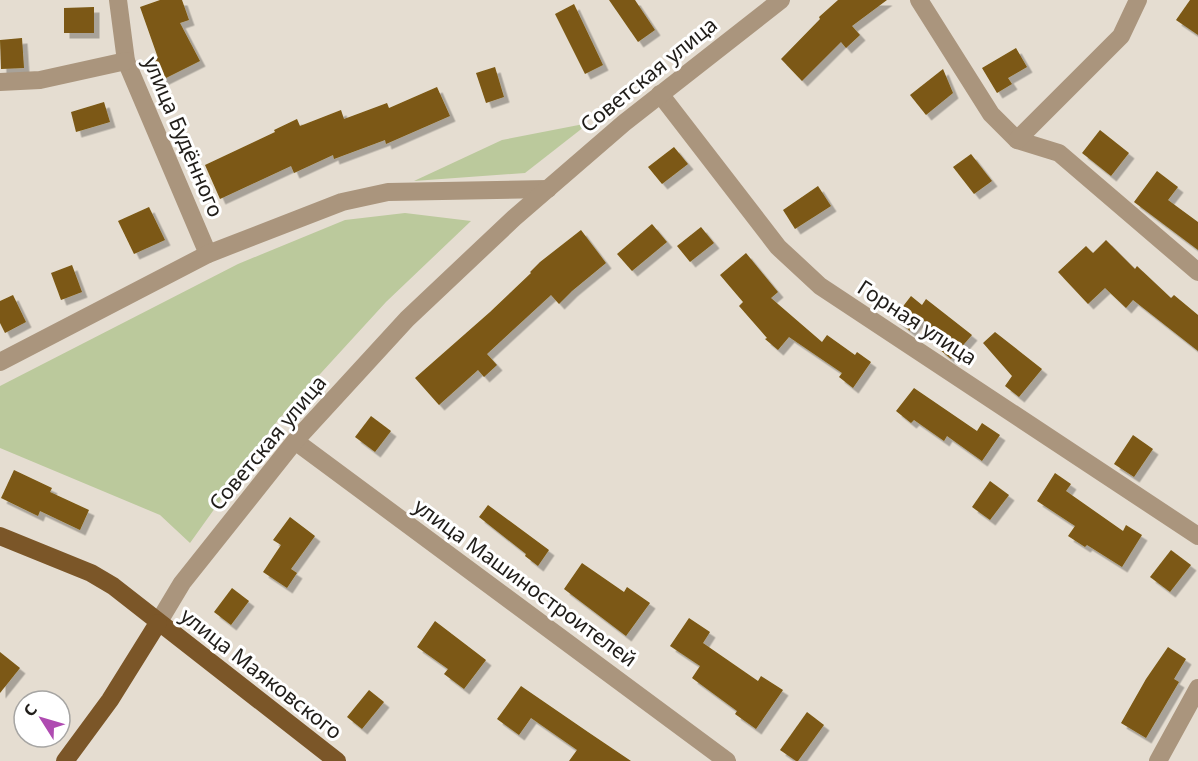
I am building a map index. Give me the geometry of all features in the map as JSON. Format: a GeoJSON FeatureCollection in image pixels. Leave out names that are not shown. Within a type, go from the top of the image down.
{"type":"FeatureCollection","features":[{"type":"Feature","properties":{"kind":"main road","name":"улица Маяковского"},"geometry":{"type":"LineString","coordinates":[[0,536],[91,573],[113,586],[337,761]]}},
{"type":"Feature","properties":{"kind":"main road","name":"Советская улица"},"geometry":{"type":"LineString","coordinates":[[65,761],[110,700],[159,623]]}},
{"type":"Feature","properties":{"kind":"street","name":"улица Будённого"},"geometry":{"type":"LineString","coordinates":[[118,0],[126,61],[207,254]]}},
{"type":"Feature","properties":{"kind":"street","name":"Советская улица"},"geometry":{"type":"LineString","coordinates":[[159,623],[182,583],[295,441],[407,319],[514,218],[624,123],[781,0]]}},
{"type":"Feature","properties":{"kind":"street"},"geometry":{"type":"LineString","coordinates":[[919,0],[991,114],[1017,140],[1059,153],[1198,272]]}},
{"type":"Feature","properties":{"kind":"street"},"geometry":{"type":"LineString","coordinates":[[1017,140],[1121,36],[1138,0]]}},
{"type":"Feature","properties":{"kind":"street"},"geometry":{"type":"LineString","coordinates":[[0,82],[40,80],[126,61]]}},
{"type":"Feature","properties":{"kind":"street","name":"Горная улица"},"geometry":{"type":"LineString","coordinates":[[660,94],[778,247],[820,286],[1196,531]]}},
{"type":"Feature","properties":{"kind":"street"},"geometry":{"type":"LineString","coordinates":[[0,362],[207,254],[342,202],[388,192],[548,189]]}},
{"type":"Feature","properties":{"kind":"street","name":"улица Машиностроителей"},"geometry":{"type":"LineString","coordinates":[[295,441],[728,761]]}},
{"type":"Feature","properties":{"kind":"street"},"geometry":{"type":"LineString","coordinates":[[1158,761],[1198,688]]}},
{"type":"Feature","properties":{"kind":"green space"},"geometry":{"type":"Polygon","coordinates":[[[589,123],[525,173],[414,181],[502,140],[589,123]]]}},
{"type":"Feature","properties":{"kind":"green space"},"geometry":{"type":"Polygon","coordinates":[[[405,213],[471,221],[386,302],[278,420],[190,543],[160,515],[0,448],[0,386],[238,264],[345,220],[405,213]]]}},
{"type":"Feature","properties":{"kind":"building"},"geometry":{"type":"Polygon","coordinates":[[[160,0],[182,0],[189,20],[180,23],[200,61],[162,80],[152,61],[158,58],[140,7],[160,0]]]}},
{"type":"Feature","properties":{"kind":"building"},"geometry":{"type":"Polygon","coordinates":[[[609,0],[635,0],[655,30],[638,42],[609,0]]]}},
{"type":"Feature","properties":{"kind":"building"},"geometry":{"type":"Polygon","coordinates":[[[838,0],[887,0],[852,26],[860,35],[846,48],[841,42],[802,81],[781,59],[820,19],[819,17],[838,0]]]}},
{"type":"Feature","properties":{"kind":"building"},"geometry":{"type":"Polygon","coordinates":[[[1190,0],[1198,0],[1198,35],[1176,20],[1190,0]]]}},
{"type":"Feature","properties":{"kind":"building"},"geometry":{"type":"Polygon","coordinates":[[[574,4],[603,65],[585,74],[555,14],[574,4]]]}},
{"type":"Feature","properties":{"kind":"building"},"geometry":{"type":"Polygon","coordinates":[[[94,7],[94,33],[64,33],[64,8],[94,7]]]}},
{"type":"Feature","properties":{"kind":"building"},"geometry":{"type":"Polygon","coordinates":[[[22,38],[24,68],[1,69],[0,40],[22,38]]]}},
{"type":"Feature","properties":{"kind":"building"},"geometry":{"type":"Polygon","coordinates":[[[1016,48],[1027,67],[1008,78],[1012,84],[997,93],[982,68],[1016,48]]]}},
{"type":"Feature","properties":{"kind":"building"},"geometry":{"type":"Polygon","coordinates":[[[495,67],[504,97],[486,103],[476,73],[495,67]]]}},
{"type":"Feature","properties":{"kind":"building"},"geometry":{"type":"Polygon","coordinates":[[[943,69],[953,93],[926,115],[910,95],[943,69]]]}},
{"type":"Feature","properties":{"kind":"building"},"geometry":{"type":"Polygon","coordinates":[[[437,87],[450,116],[386,144],[385,140],[334,159],[333,155],[294,173],[291,166],[220,199],[205,165],[297,119],[300,126],[341,110],[344,119],[387,103],[389,108],[437,87]]]}},
{"type":"Feature","properties":{"kind":"building"},"geometry":{"type":"Polygon","coordinates":[[[104,102],[110,122],[76,132],[71,112],[104,102]]]}},
{"type":"Feature","properties":{"kind":"building"},"geometry":{"type":"Polygon","coordinates":[[[1100,130],[1129,153],[1111,176],[1082,153],[1100,130]]]}},
{"type":"Feature","properties":{"kind":"building"},"geometry":{"type":"Polygon","coordinates":[[[674,147],[688,164],[662,184],[648,167],[674,147]]]}},
{"type":"Feature","properties":{"kind":"building"},"geometry":{"type":"Polygon","coordinates":[[[971,154],[992,181],[974,194],[953,167],[971,154]]]}},
{"type":"Feature","properties":{"kind":"building"},"geometry":{"type":"Polygon","coordinates":[[[1157,171],[1178,187],[1168,200],[1198,222],[1198,250],[1134,202],[1157,171]]]}},
{"type":"Feature","properties":{"kind":"building"},"geometry":{"type":"Polygon","coordinates":[[[818,186],[831,206],[795,229],[783,210],[818,186]]]}},
{"type":"Feature","properties":{"kind":"building"},"geometry":{"type":"Polygon","coordinates":[[[149,207],[165,240],[134,254],[118,221],[149,207]]]}},
{"type":"Feature","properties":{"kind":"building"},"geometry":{"type":"Polygon","coordinates":[[[652,224],[667,242],[632,271],[617,254],[652,224]]]}},
{"type":"Feature","properties":{"kind":"building"},"geometry":{"type":"Polygon","coordinates":[[[701,227],[714,243],[690,262],[677,246],[701,227]]]}},
{"type":"Feature","properties":{"kind":"building"},"geometry":{"type":"Polygon","coordinates":[[[581,230],[606,263],[559,304],[551,295],[487,354],[497,365],[484,377],[478,370],[439,405],[415,378],[490,312],[540,262],[581,230]]]}},
{"type":"Feature","properties":{"kind":"building"},"geometry":{"type":"Polygon","coordinates":[[[1106,240],[1135,269],[1137,266],[1171,298],[1174,295],[1198,315],[1198,351],[1133,300],[1126,308],[1105,288],[1088,304],[1058,272],[1086,246],[1093,253],[1106,240]]]}},
{"type":"Feature","properties":{"kind":"building"},"geometry":{"type":"Polygon","coordinates":[[[746,253],[778,292],[771,298],[822,342],[827,335],[855,355],[857,352],[871,362],[853,388],[839,377],[842,373],[789,337],[778,350],[765,339],[767,338],[739,306],[743,302],[720,275],[746,253]]]}},
{"type":"Feature","properties":{"kind":"building"},"geometry":{"type":"Polygon","coordinates":[[[72,265],[82,292],[61,300],[51,273],[72,265]]]}},
{"type":"Feature","properties":{"kind":"building"},"geometry":{"type":"Polygon","coordinates":[[[13,295],[26,322],[5,333],[0,323],[0,301],[13,295]]]}},
{"type":"Feature","properties":{"kind":"building"},"geometry":{"type":"Polygon","coordinates":[[[911,296],[922,305],[926,299],[972,335],[951,359],[939,349],[946,340],[921,318],[910,331],[894,318],[911,296]]]}},
{"type":"Feature","properties":{"kind":"building"},"geometry":{"type":"Polygon","coordinates":[[[995,332],[1042,369],[1019,397],[1005,386],[1012,376],[983,343],[995,332]]]}},
{"type":"Feature","properties":{"kind":"building"},"geometry":{"type":"Polygon","coordinates":[[[914,388],[977,431],[982,423],[1000,435],[982,461],[947,436],[944,441],[914,420],[911,423],[896,411],[914,388]]]}},
{"type":"Feature","properties":{"kind":"building"},"geometry":{"type":"Polygon","coordinates":[[[371,416],[391,431],[375,452],[355,437],[371,416]]]}},
{"type":"Feature","properties":{"kind":"building"},"geometry":{"type":"Polygon","coordinates":[[[1133,435],[1153,449],[1134,477],[1114,464],[1133,435]]]}},
{"type":"Feature","properties":{"kind":"building"},"geometry":{"type":"Polygon","coordinates":[[[14,470],[52,488],[50,492],[89,510],[80,530],[40,511],[38,516],[1,498],[14,470]]]}},
{"type":"Feature","properties":{"kind":"building"},"geometry":{"type":"Polygon","coordinates":[[[1055,473],[1071,484],[1066,491],[1123,531],[1126,525],[1142,535],[1122,567],[1068,536],[1075,526],[1037,501],[1055,473]]]}},
{"type":"Feature","properties":{"kind":"building"},"geometry":{"type":"Polygon","coordinates":[[[990,481],[1009,495],[990,520],[972,507],[990,481]]]}},
{"type":"Feature","properties":{"kind":"building"},"geometry":{"type":"Polygon","coordinates":[[[488,505],[549,550],[538,566],[479,517],[488,505]]]}},
{"type":"Feature","properties":{"kind":"building"},"geometry":{"type":"Polygon","coordinates":[[[290,517],[315,536],[291,569],[297,573],[287,588],[263,572],[281,545],[273,540],[290,517]]]}},
{"type":"Feature","properties":{"kind":"building"},"geometry":{"type":"Polygon","coordinates":[[[1171,550],[1191,565],[1170,592],[1150,577],[1171,550]]]}},
{"type":"Feature","properties":{"kind":"building"},"geometry":{"type":"Polygon","coordinates":[[[582,563],[624,592],[627,587],[650,603],[626,636],[564,589],[582,563]]]}},
{"type":"Feature","properties":{"kind":"building"},"geometry":{"type":"Polygon","coordinates":[[[232,588],[249,601],[231,625],[214,612],[232,588]]]}},
{"type":"Feature","properties":{"kind":"building"},"geometry":{"type":"Polygon","coordinates":[[[689,618],[710,632],[703,643],[758,681],[761,676],[783,690],[756,729],[735,714],[737,711],[692,678],[700,666],[670,646],[689,618]]]}},
{"type":"Feature","properties":{"kind":"building"},"geometry":{"type":"Polygon","coordinates":[[[435,621],[486,660],[464,689],[444,674],[448,669],[417,647],[435,621]]]}},
{"type":"Feature","properties":{"kind":"building"},"geometry":{"type":"Polygon","coordinates":[[[1168,647],[1186,659],[1174,679],[1179,682],[1146,738],[1121,723],[1146,679],[1168,647]]]}},
{"type":"Feature","properties":{"kind":"building"},"geometry":{"type":"Polygon","coordinates":[[[0,652],[20,668],[0,693],[0,652]]]}},
{"type":"Feature","properties":{"kind":"building"},"geometry":{"type":"Polygon","coordinates":[[[521,686],[631,761],[569,761],[577,750],[531,718],[519,735],[497,719],[521,686]]]}},
{"type":"Feature","properties":{"kind":"building"},"geometry":{"type":"Polygon","coordinates":[[[369,690],[384,702],[362,729],[347,717],[369,690]]]}},
{"type":"Feature","properties":{"kind":"building"},"geometry":{"type":"Polygon","coordinates":[[[807,712],[824,725],[796,761],[780,750],[807,712]]]}}]}
